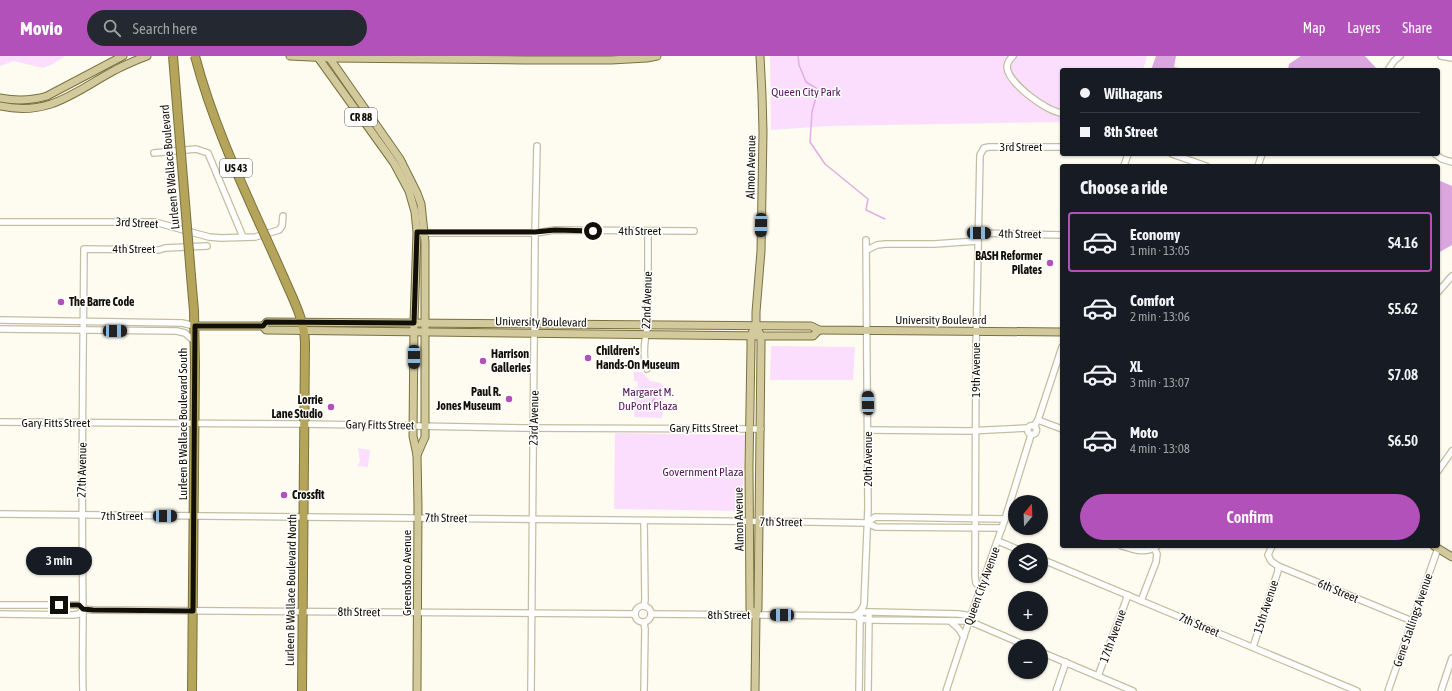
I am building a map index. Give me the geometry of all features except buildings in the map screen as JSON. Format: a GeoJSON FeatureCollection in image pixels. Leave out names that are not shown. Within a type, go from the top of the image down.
{"type":"FeatureCollection","features":[{"type":"Feature","properties":{"kind":"highway","name":"Lurleen B Wallace Boulevard"},"geometry":{"type":"LineString","coordinates":[[173,56],[191,276]]}},
{"type":"Feature","properties":{"kind":"highway","name":"Lurleen B Wallace Boulevard North"},"geometry":{"type":"LineString","coordinates":[[195,56],[203,88],[218,127],[284,278],[305,331],[302,691]]}},
{"type":"Feature","properties":{"kind":"highway","name":"Lurleen B Wallace Boulevard South"},"geometry":{"type":"LineString","coordinates":[[191,276],[195,326],[192,691]]}},
{"type":"Feature","properties":{"kind":"main road"},"geometry":{"type":"LineString","coordinates":[[0,98],[16,100],[36,99],[47,96],[123,56]]}},
{"type":"Feature","properties":{"kind":"main road"},"geometry":{"type":"LineString","coordinates":[[0,106],[8,108],[40,107],[62,100],[115,70],[146,56]]}},
{"type":"Feature","properties":{"kind":"main road"},"geometry":{"type":"LineString","coordinates":[[290,56],[592,60],[647,58],[657,56]]}},
{"type":"Feature","properties":{"kind":"main road"},"geometry":{"type":"LineString","coordinates":[[753,56],[760,66]]}},
{"type":"Feature","properties":{"kind":"main road","name":"Almon Avenue"},"geometry":{"type":"LineString","coordinates":[[755,691],[761,429],[761,336],[756,326],[761,251],[762,188],[762,94],[760,56]]}},
{"type":"Feature","properties":{"kind":"main road","name":"Greensboro Avenue"},"geometry":{"type":"LineString","coordinates":[[317,57],[404,179],[421,233],[414,323],[413,436],[417,455],[418,518],[417,691]]}},
{"type":"Feature","properties":{"kind":"main road","name":"Greensboro Avenue"},"geometry":{"type":"LineString","coordinates":[[329,57],[383,133],[409,176],[418,193],[421,204],[426,332],[424,437],[417,455]]}},
{"type":"Feature","properties":{"kind":"main road"},"geometry":{"type":"LineString","coordinates":[[343,75],[342,70],[345,61],[354,58]]}},
{"type":"Feature","properties":{"kind":"main road"},"geometry":{"type":"LineString","coordinates":[[0,111],[8,108]]}},
{"type":"Feature","properties":{"kind":"main road","name":"University Boulevard"},"geometry":{"type":"LineString","coordinates":[[195,326],[263,326],[266,322],[535,323],[811,326],[819,330],[1060,332]]}},
{"type":"Feature","properties":{"kind":"main road","name":"University Boulevard"},"geometry":{"type":"LineString","coordinates":[[263,326],[266,330],[305,331],[414,331],[751,336],[813,336],[819,330]]}},
{"type":"Feature","properties":{"kind":"main road","name":"Almon Avenue"},"geometry":{"type":"LineString","coordinates":[[756,326],[751,336],[750,428],[750,609],[756,615]]}},
{"type":"Feature","properties":{"kind":"main road"},"geometry":{"type":"LineString","coordinates":[[1438,548],[1452,557]]}},
{"type":"Feature","properties":{"kind":"street"},"geometry":{"type":"LineString","coordinates":[[1013,56],[1007,68],[1011,77],[1038,102],[1053,111],[1060,113]]}},
{"type":"Feature","properties":{"kind":"street"},"geometry":{"type":"LineString","coordinates":[[1389,68],[1400,56]]}},
{"type":"Feature","properties":{"kind":"street"},"geometry":{"type":"LineString","coordinates":[[1441,56],[1452,58]]}},
{"type":"Feature","properties":{"kind":"street","name":"23rd Avenue"},"geometry":{"type":"LineString","coordinates":[[531,691],[537,146]]}},
{"type":"Feature","properties":{"kind":"street","name":"3rd Street"},"geometry":{"type":"LineString","coordinates":[[983,151],[984,148],[988,147],[1060,147]]}},
{"type":"Feature","properties":{"kind":"street"},"geometry":{"type":"LineString","coordinates":[[154,153],[196,149],[208,153],[243,237]]}},
{"type":"Feature","properties":{"kind":"street","name":"19th Avenue"},"geometry":{"type":"LineString","coordinates":[[981,588],[976,583],[975,576],[978,241],[980,159],[983,151]]}},
{"type":"Feature","properties":{"kind":"street"},"geometry":{"type":"LineString","coordinates":[[1178,156],[1200,164]]}},
{"type":"Feature","properties":{"kind":"street"},"geometry":{"type":"LineString","coordinates":[[1438,156],[1452,162]]}},
{"type":"Feature","properties":{"kind":"street","name":"3rd Street"},"geometry":{"type":"LineString","coordinates":[[0,222],[155,222],[209,237],[221,238],[255,237],[279,230],[282,226],[283,216]]}},
{"type":"Feature","properties":{"kind":"street","name":"4th Street"},"geometry":{"type":"LineString","coordinates":[[421,233],[535,232],[562,230],[694,231]]}},
{"type":"Feature","properties":{"kind":"street","name":"22nd Avenue"},"geometry":{"type":"LineString","coordinates":[[647,368],[645,363],[648,324],[648,231]]}},
{"type":"Feature","properties":{"kind":"street","name":"4th Street"},"geometry":{"type":"LineString","coordinates":[[979,233],[1060,235]]}},
{"type":"Feature","properties":{"kind":"street","name":"20th Avenue"},"geometry":{"type":"LineString","coordinates":[[859,691],[860,612],[864,605],[867,523],[868,430],[866,240]]}},
{"type":"Feature","properties":{"kind":"street"},"geometry":{"type":"LineString","coordinates":[[867,250],[881,244],[934,244],[978,241]]}},
{"type":"Feature","properties":{"kind":"street","name":"4th Street"},"geometry":{"type":"LineString","coordinates":[[84,249],[159,250],[164,248],[207,246]]}},
{"type":"Feature","properties":{"kind":"street","name":"27th Avenue"},"geometry":{"type":"LineString","coordinates":[[83,691],[81,660],[83,609],[82,515],[84,249]]}},
{"type":"Feature","properties":{"kind":"street"},"geometry":{"type":"LineString","coordinates":[[1440,290],[1452,276]]}},
{"type":"Feature","properties":{"kind":"street","name":"University Boulevard"},"geometry":{"type":"LineString","coordinates":[[0,320],[177,323],[195,326]]}},
{"type":"Feature","properties":{"kind":"street"},"geometry":{"type":"LineString","coordinates":[[177,323],[177,331]]}},
{"type":"Feature","properties":{"kind":"street"},"geometry":{"type":"LineString","coordinates":[[0,329],[177,331],[185,333],[195,342]]}},
{"type":"Feature","properties":{"kind":"street","name":"Queen City Avenue"},"geometry":{"type":"LineString","coordinates":[[946,691],[998,541],[1032,435],[1036,431],[1034,426],[1038,420],[1060,353]]}},
{"type":"Feature","properties":{"kind":"street"},"geometry":{"type":"LineString","coordinates":[[1038,420],[1060,428]]}},
{"type":"Feature","properties":{"kind":"street","name":"Gary Fitts Street"},"geometry":{"type":"LineString","coordinates":[[0,422],[761,429]]}},
{"type":"Feature","properties":{"kind":"street"},"geometry":{"type":"LineString","coordinates":[[868,430],[976,431],[1028,428],[1030,426],[1034,426]]}},
{"type":"Feature","properties":{"kind":"street"},"geometry":{"type":"LineString","coordinates":[[1028,428],[1028,432],[1032,435]]}},
{"type":"Feature","properties":{"kind":"street"},"geometry":{"type":"LineString","coordinates":[[1440,468],[1452,451]]}},
{"type":"Feature","properties":{"kind":"street","name":"7th Street"},"geometry":{"type":"LineString","coordinates":[[0,514],[759,521],[867,523],[876,527],[1002,528]]}},
{"type":"Feature","properties":{"kind":"street","name":"7th Street"},"geometry":{"type":"LineString","coordinates":[[867,523],[875,517],[1005,519]]}},
{"type":"Feature","properties":{"kind":"street"},"geometry":{"type":"LineString","coordinates":[[644,521],[644,606]]}},
{"type":"Feature","properties":{"kind":"street"},"geometry":{"type":"LineString","coordinates":[[998,541],[1008,545]]}},
{"type":"Feature","properties":{"kind":"street"},"geometry":{"type":"LineString","coordinates":[[1130,548],[1142,551],[1152,548]]}},
{"type":"Feature","properties":{"kind":"street"},"geometry":{"type":"LineString","coordinates":[[1142,601],[1156,562],[1157,554],[1155,548]]}},
{"type":"Feature","properties":{"kind":"street","name":"6th Street"},"geometry":{"type":"LineString","coordinates":[[1271,548],[1268,555],[1271,561],[1278,566],[1412,622]]}},
{"type":"Feature","properties":{"kind":"street","name":"Gene Stallings Avenue"},"geometry":{"type":"LineString","coordinates":[[1388,691],[1436,548]]}},
{"type":"Feature","properties":{"kind":"street","name":"7th Street"},"geometry":{"type":"LineString","coordinates":[[1048,562],[1357,691]]}},
{"type":"Feature","properties":{"kind":"street","name":"15th Avenue"},"geometry":{"type":"LineString","coordinates":[[1253,647],[1278,566]]}},
{"type":"Feature","properties":{"kind":"street","name":"17th Avenue"},"geometry":{"type":"LineString","coordinates":[[1098,676],[1128,595]]}},
{"type":"Feature","properties":{"kind":"street","name":"8th Street"},"geometry":{"type":"LineString","coordinates":[[0,605],[79,605],[83,609],[193,611],[635,614]]}},
{"type":"Feature","properties":{"kind":"street"},"geometry":{"type":"LineString","coordinates":[[864,605],[869,612],[868,691]]}},
{"type":"Feature","properties":{"kind":"street"},"geometry":{"type":"LineString","coordinates":[[644,606],[649,608],[652,614],[650,619],[644,623],[638,620],[635,614],[637,609],[644,606]]}},
{"type":"Feature","properties":{"kind":"street","name":"8th Street"},"geometry":{"type":"LineString","coordinates":[[0,614],[79,614],[83,609]]}},
{"type":"Feature","properties":{"kind":"street"},"geometry":{"type":"LineString","coordinates":[[854,616],[860,612]]}},
{"type":"Feature","properties":{"kind":"street","name":"8th Street"},"geometry":{"type":"LineString","coordinates":[[860,612],[959,614],[1012,639]]}},
{"type":"Feature","properties":{"kind":"street","name":"8th Street"},"geometry":{"type":"LineString","coordinates":[[652,614],[854,616],[860,619],[970,619]]}},
{"type":"Feature","properties":{"kind":"street"},"geometry":{"type":"LineString","coordinates":[[949,620],[964,636]]}},
{"type":"Feature","properties":{"kind":"street"},"geometry":{"type":"LineString","coordinates":[[644,623],[644,691]]}},
{"type":"Feature","properties":{"kind":"street"},"geometry":{"type":"LineString","coordinates":[[1048,655],[1132,691]]}},
{"type":"Feature","properties":{"kind":"street"},"geometry":{"type":"LineString","coordinates":[[1441,691],[1452,658]]}},
{"type":"Feature","properties":{"kind":"street"},"geometry":{"type":"LineString","coordinates":[[1056,691],[1066,662]]}},
{"type":"Feature","properties":{"kind":"green space"},"geometry":{"type":"Polygon","coordinates":[[[0,56],[65,56],[53,64],[43,68],[14,61],[0,66],[0,56]]]}},
{"type":"Feature","properties":{"kind":"green space","name":"Queen City Park"},"geometry":{"type":"Polygon","coordinates":[[[770,56],[1147,56],[1144,68],[1060,68],[1060,122],[829,126],[771,130],[770,56]]]}},
{"type":"Feature","properties":{"kind":"green space"},"geometry":{"type":"Polygon","coordinates":[[[771,346],[855,347],[853,380],[770,380],[771,346]]]}},
{"type":"Feature","properties":{"kind":"green space","name":"Margaret M. DuPont Plaza"},"geometry":{"type":"Polygon","coordinates":[[[634,372],[642,372],[650,381],[661,383],[663,386],[662,418],[634,417],[634,388],[638,387],[637,381],[634,381],[634,372]]]}},
{"type":"Feature","properties":{"kind":"green space","name":"Government Plaza"},"geometry":{"type":"Polygon","coordinates":[[[615,433],[745,435],[742,511],[614,509],[615,433]]]}},
{"type":"Feature","properties":{"kind":"green space"},"geometry":{"type":"Polygon","coordinates":[[[358,448],[370,450],[368,467],[357,466],[360,462],[358,448]]]}},
{"type":"Feature","properties":{"kind":"shaded area"},"geometry":{"type":"Polygon","coordinates":[[[1156,56],[1176,56],[1174,67],[1179,68],[1152,68],[1156,56]]]}},
{"type":"Feature","properties":{"kind":"shaded area"},"geometry":{"type":"Polygon","coordinates":[[[1301,56],[1365,56],[1376,68],[1288,68],[1289,64],[1301,56]]]}},
{"type":"Feature","properties":{"kind":"shaded area"},"geometry":{"type":"Polygon","coordinates":[[[1440,181],[1452,186],[1452,245],[1440,252],[1440,181]]]}},
{"type":"Feature","properties":{"kind":"waterway"},"geometry":{"type":"LineString","coordinates":[[798,56],[799,65],[806,82],[819,90],[812,112],[810,142],[825,164],[868,199],[866,210],[885,219]]}},
{"type":"Feature","properties":{"kind":"waterway"},"geometry":{"type":"LineString","coordinates":[[655,396],[657,393],[656,391]]}},
{"type":"Feature","properties":{"kind":"waterway"},"geometry":{"type":"LineString","coordinates":[[640,403],[646,405],[651,404],[654,399]]}},
{"type":"Feature","properties":{"kind":"place","name":"BASH Reformer Pilates"},"geometry":{"type":"Point","coordinates":[1050,263]}},
{"type":"Feature","properties":{"kind":"place","name":"The Barre Code"},"geometry":{"type":"Point","coordinates":[61,302]}},
{"type":"Feature","properties":{"kind":"place","name":"Children's Hands-On Museum"},"geometry":{"type":"Point","coordinates":[588,358]}},
{"type":"Feature","properties":{"kind":"place","name":"Harrison Galleries"},"geometry":{"type":"Point","coordinates":[483,361]}},
{"type":"Feature","properties":{"kind":"place","name":"Paul R. Jones Museum"},"geometry":{"type":"Point","coordinates":[509,399]}},
{"type":"Feature","properties":{"kind":"place","name":"Lorrie Lane Studio"},"geometry":{"type":"Point","coordinates":[331,407]}},
{"type":"Feature","properties":{"kind":"place","name":"Crossfit"},"geometry":{"type":"Point","coordinates":[284,495]}},
{"type":"Feature","properties":{"kind":"route"},"geometry":{"type":"LineString","coordinates":[[59,605],[79,605],[83,609],[93,610],[193,611],[196,366],[195,326],[263,326],[266,322],[414,323],[417,232],[535,232],[555,230],[593,231]]}}]}
